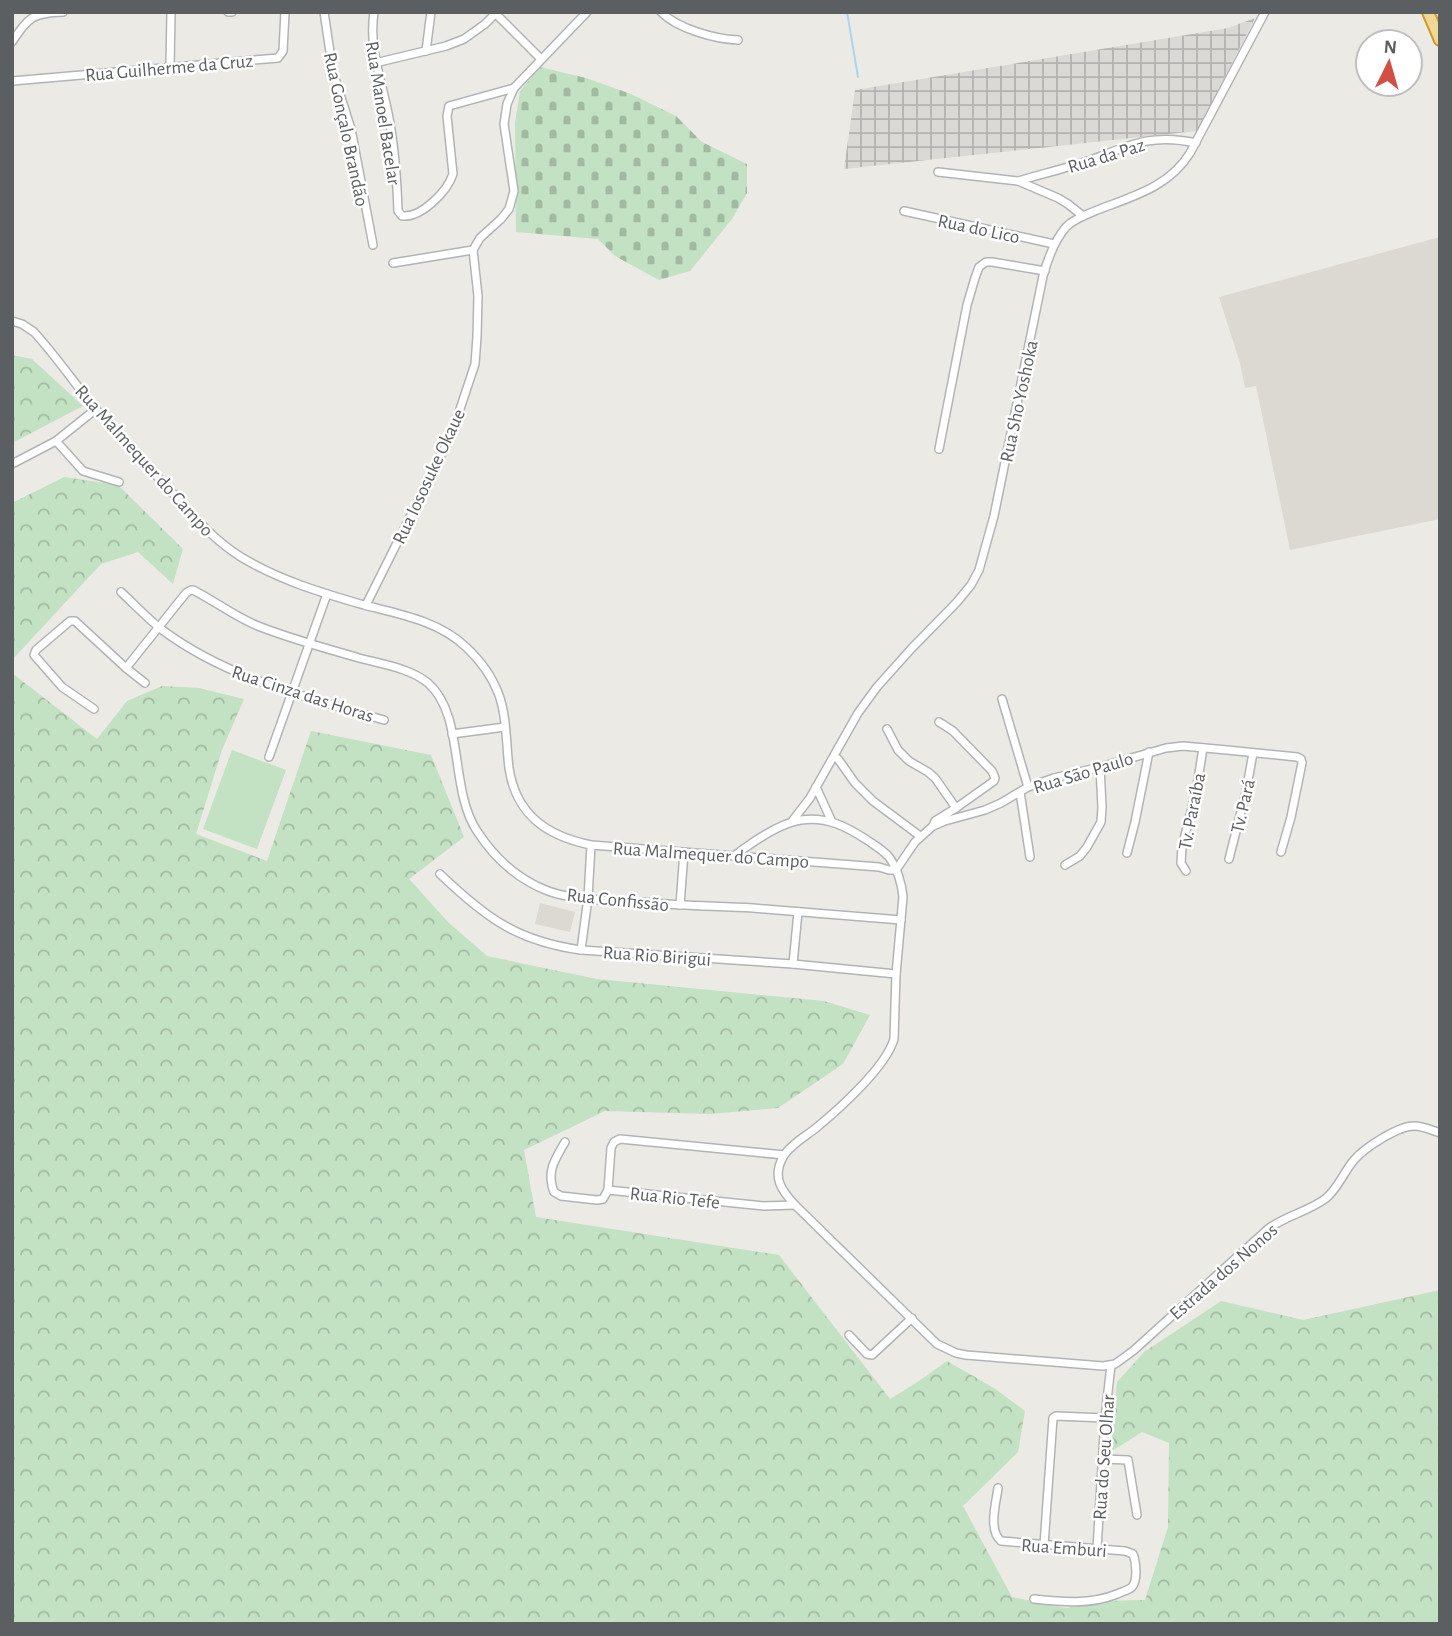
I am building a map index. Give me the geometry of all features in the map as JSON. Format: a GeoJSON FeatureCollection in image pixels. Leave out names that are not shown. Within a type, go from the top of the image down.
{"type":"FeatureCollection","features":[{"type":"Feature","properties":{"kind":"highway"},"geometry":{"type":"LineString","coordinates":[[1428,12],[1440,40]]}},
{"type":"Feature","properties":{"kind":"street"},"geometry":{"type":"LineString","coordinates":[[12,42],[24,24],[33,17],[43,13],[63,12]]}},
{"type":"Feature","properties":{"kind":"street"},"geometry":{"type":"LineString","coordinates":[[170,67],[172,12]]}},
{"type":"Feature","properties":{"kind":"street","name":"Rua Guilherme da Cruz"},"geometry":{"type":"LineString","coordinates":[[12,80],[278,58],[283,51],[285,12]]}},
{"type":"Feature","properties":{"kind":"street","name":"Rua Gonçalo Brandão"},"geometry":{"type":"LineString","coordinates":[[324,12],[332,72],[351,129],[373,245]]}},
{"type":"Feature","properties":{"kind":"street","name":"Rua Manoel Bacelar"},"geometry":{"type":"LineString","coordinates":[[374,12],[372,46],[390,122],[398,211],[402,216],[421,212],[451,180],[453,174],[447,116],[449,106],[513,88]]}},
{"type":"Feature","properties":{"kind":"street"},"geometry":{"type":"LineString","coordinates":[[426,51],[431,12]]}},
{"type":"Feature","properties":{"kind":"street"},"geometry":{"type":"LineString","coordinates":[[393,263],[473,250],[480,238],[509,209],[514,191],[504,124],[513,88],[587,12]]}},
{"type":"Feature","properties":{"kind":"street"},"geometry":{"type":"LineString","coordinates":[[661,12],[670,20],[699,33],[738,40]]}},
{"type":"Feature","properties":{"kind":"street","name":"Rua Sho Yoshoka"},"geometry":{"type":"LineString","coordinates":[[792,822],[804,807],[858,713],[877,687],[957,602],[979,570],[994,516],[1045,271],[1054,244],[1066,228],[1083,216],[1156,187],[1177,171],[1196,143],[1265,12]]}},
{"type":"Feature","properties":{"kind":"street"},"geometry":{"type":"LineString","coordinates":[[375,64],[464,39],[497,13],[541,59]]}},
{"type":"Feature","properties":{"kind":"street","name":"Rua da Paz"},"geometry":{"type":"LineString","coordinates":[[1018,181],[1091,160],[1138,142],[1165,139],[1196,143]]}},
{"type":"Feature","properties":{"kind":"street"},"geometry":{"type":"LineString","coordinates":[[938,172],[1018,181],[1058,198],[1083,216]]}},
{"type":"Feature","properties":{"kind":"street","name":"Rua do Lico"},"geometry":{"type":"LineString","coordinates":[[904,211],[1054,244]]}},
{"type":"Feature","properties":{"kind":"street","name":"Rua Iososuke Okaue"},"geometry":{"type":"LineString","coordinates":[[366,605],[447,443],[475,364],[478,296],[473,250]]}},
{"type":"Feature","properties":{"kind":"street"},"geometry":{"type":"LineString","coordinates":[[939,449],[967,305],[979,267],[986,262],[992,262],[1045,271]]}},
{"type":"Feature","properties":{"kind":"street","name":"Rua Malmequer do Campo"},"geometry":{"type":"LineString","coordinates":[[12,321],[34,332],[96,409],[221,543],[268,571],[327,594],[437,627],[465,646],[493,681],[503,709],[512,783],[517,797],[526,811],[546,829],[561,837],[591,845],[896,870]]}},
{"type":"Feature","properties":{"kind":"street"},"geometry":{"type":"LineString","coordinates":[[12,464],[56,441],[96,409]]}},
{"type":"Feature","properties":{"kind":"street"},"geometry":{"type":"LineString","coordinates":[[56,441],[83,471],[119,482]]}},
{"type":"Feature","properties":{"kind":"street","name":"Rua Confissão"},"geometry":{"type":"LineString","coordinates":[[159,627],[186,593],[193,590],[254,625],[401,670],[426,682],[438,694],[444,707],[468,816],[499,861],[513,873],[549,891],[587,898],[901,920]]}},
{"type":"Feature","properties":{"kind":"street","name":"Rua Cinza das Horas"},"geometry":{"type":"LineString","coordinates":[[121,592],[159,627],[185,646],[231,671],[292,693],[384,720]]}},
{"type":"Feature","properties":{"kind":"street"},"geometry":{"type":"LineString","coordinates":[[270,757],[327,594]]}},
{"type":"Feature","properties":{"kind":"street"},"geometry":{"type":"LineString","coordinates":[[94,709],[62,687],[34,655],[36,650],[72,620],[145,683]]}},
{"type":"Feature","properties":{"kind":"street"},"geometry":{"type":"LineString","coordinates":[[125,668],[159,627]]}},
{"type":"Feature","properties":{"kind":"street"},"geometry":{"type":"LineString","coordinates":[[1002,699],[1028,788]]}},
{"type":"Feature","properties":{"kind":"street"},"geometry":{"type":"LineString","coordinates":[[933,827],[934,821],[994,781],[995,775],[953,731],[939,722]]}},
{"type":"Feature","properties":{"kind":"street"},"geometry":{"type":"LineString","coordinates":[[452,734],[505,727]]}},
{"type":"Feature","properties":{"kind":"street"},"geometry":{"type":"LineString","coordinates":[[887,729],[898,750],[909,761],[935,778],[956,808]]}},
{"type":"Feature","properties":{"kind":"street","name":"Rua São Paulo"},"geometry":{"type":"LineString","coordinates":[[896,870],[920,836],[945,821],[985,810],[1054,778],[1149,752],[1184,747],[1300,759],[1291,817],[1281,852]]}},
{"type":"Feature","properties":{"kind":"street","name":"Tv. Paraíba"},"geometry":{"type":"LineString","coordinates":[[1186,872],[1181,863],[1182,847],[1196,792],[1203,748]]}},
{"type":"Feature","properties":{"kind":"street"},"geometry":{"type":"LineString","coordinates":[[1127,853],[1149,752]]}},
{"type":"Feature","properties":{"kind":"street","name":"Tv. Pará"},"geometry":{"type":"LineString","coordinates":[[1229,859],[1253,753]]}},
{"type":"Feature","properties":{"kind":"street"},"geometry":{"type":"LineString","coordinates":[[838,759],[855,783],[873,801],[920,836]]}},
{"type":"Feature","properties":{"kind":"street"},"geometry":{"type":"LineString","coordinates":[[1065,865],[1087,848],[1101,822],[1100,767]]}},
{"type":"Feature","properties":{"kind":"street"},"geometry":{"type":"LineString","coordinates":[[816,787],[832,822]]}},
{"type":"Feature","properties":{"kind":"street"},"geometry":{"type":"LineString","coordinates":[[1020,792],[1030,857]]}},
{"type":"Feature","properties":{"kind":"street"},"geometry":{"type":"LineString","coordinates":[[734,856],[792,822],[812,819],[832,822],[850,829],[887,854],[903,889],[894,1038],[889,1051],[851,1095],[784,1156],[780,1165],[779,1183],[782,1191],[937,1343],[966,1355],[1111,1365]]}},
{"type":"Feature","properties":{"kind":"street"},"geometry":{"type":"LineString","coordinates":[[581,950],[591,845]]}},
{"type":"Feature","properties":{"kind":"street"},"geometry":{"type":"LineString","coordinates":[[680,905],[684,852]]}},
{"type":"Feature","properties":{"kind":"street"},"geometry":{"type":"LineString","coordinates":[[878,867],[887,854]]}},
{"type":"Feature","properties":{"kind":"street","name":"Rua Rio Birigui"},"geometry":{"type":"LineString","coordinates":[[440,874],[484,914],[503,926],[550,944],[581,950],[793,964],[896,974]]}},
{"type":"Feature","properties":{"kind":"street"},"geometry":{"type":"LineString","coordinates":[[793,964],[798,912]]}},
{"type":"Feature","properties":{"kind":"street","name":"Estrada dos Nonos"},"geometry":{"type":"LineString","coordinates":[[1111,1365],[1133,1351],[1268,1229],[1282,1219],[1312,1207],[1330,1194],[1354,1159],[1369,1147],[1410,1126],[1440,1133]]}},
{"type":"Feature","properties":{"kind":"street","name":"Rua Rio Tefe"},"geometry":{"type":"LineString","coordinates":[[784,1156],[620,1139],[614,1142],[611,1148],[608,1190],[764,1206],[795,1205]]}},
{"type":"Feature","properties":{"kind":"street"},"geometry":{"type":"LineString","coordinates":[[565,1142],[551,1171],[554,1192],[561,1196],[597,1200],[603,1199],[608,1190]]}},
{"type":"Feature","properties":{"kind":"street"},"geometry":{"type":"LineString","coordinates":[[849,1335],[872,1356],[912,1318]]}},
{"type":"Feature","properties":{"kind":"street","name":"Rua do Seu Olhar"},"geometry":{"type":"LineString","coordinates":[[1097,1549],[1111,1365]]}},
{"type":"Feature","properties":{"kind":"street"},"geometry":{"type":"LineString","coordinates":[[1044,1545],[1053,1418],[1105,1418]]}},
{"type":"Feature","properties":{"kind":"street"},"geometry":{"type":"LineString","coordinates":[[1102,1459],[1128,1460],[1137,1515]]}},
{"type":"Feature","properties":{"kind":"street","name":"Rua Emburi"},"geometry":{"type":"LineString","coordinates":[[998,1488],[994,1520],[998,1540],[1125,1551],[1133,1554],[1135,1559],[1135,1580],[1132,1587],[1112,1596],[1092,1601],[1034,1599]]}},
{"type":"Feature","properties":{"kind":"shaded area"},"geometry":{"type":"Polygon","coordinates":[[[1255,18],[1197,131],[844,169],[855,90],[1228,28],[1255,18]]]}},
{"type":"Feature","properties":{"kind":"shaded area"},"geometry":{"type":"Polygon","coordinates":[[[1440,237],[1440,519],[1290,550],[1256,386],[1245,388],[1219,297],[1440,237]]]}},
{"type":"Feature","properties":{"kind":"shaded area"},"geometry":{"type":"Polygon","coordinates":[[[540,903],[575,912],[570,932],[535,924],[540,903]]]}},
{"type":"Feature","properties":{"kind":"green space"},"geometry":{"type":"Polygon","coordinates":[[[540,67],[586,78],[631,94],[676,116],[702,142],[747,164],[747,193],[732,219],[690,271],[659,280],[615,256],[598,239],[516,232],[515,123],[520,91],[540,67]]]}},
{"type":"Feature","properties":{"kind":"green space"},"geometry":{"type":"Polygon","coordinates":[[[12,355],[32,359],[83,406],[12,443],[12,355]]]}},
{"type":"Feature","properties":{"kind":"green space"},"geometry":{"type":"Polygon","coordinates":[[[64,477],[118,485],[183,549],[173,584],[138,552],[101,564],[12,660],[12,503],[64,477]]]}},
{"type":"Feature","properties":{"kind":"green space"},"geometry":{"type":"Polygon","coordinates":[[[12,673],[97,739],[127,701],[162,686],[199,688],[244,699],[222,750],[196,834],[267,861],[311,731],[431,755],[464,837],[409,879],[448,922],[487,956],[597,979],[824,1001],[870,1015],[843,1064],[778,1108],[710,1114],[605,1111],[524,1150],[536,1217],[779,1255],[890,1399],[947,1361],[994,1388],[1025,1411],[1018,1452],[963,1506],[1012,1597],[1066,1608],[1102,1601],[1145,1600],[1168,1527],[1169,1443],[1142,1432],[1112,1451],[1117,1382],[1144,1352],[1221,1301],[1303,1320],[1440,1290],[1440,1624],[12,1624],[12,673]]]}},
{"type":"Feature","properties":{"kind":"green space"},"geometry":{"type":"Polygon","coordinates":[[[232,750],[286,770],[257,849],[203,829],[232,750]]]}},
{"type":"Feature","properties":{"kind":"waterway"},"geometry":{"type":"LineString","coordinates":[[847,12],[858,77]]}}]}
